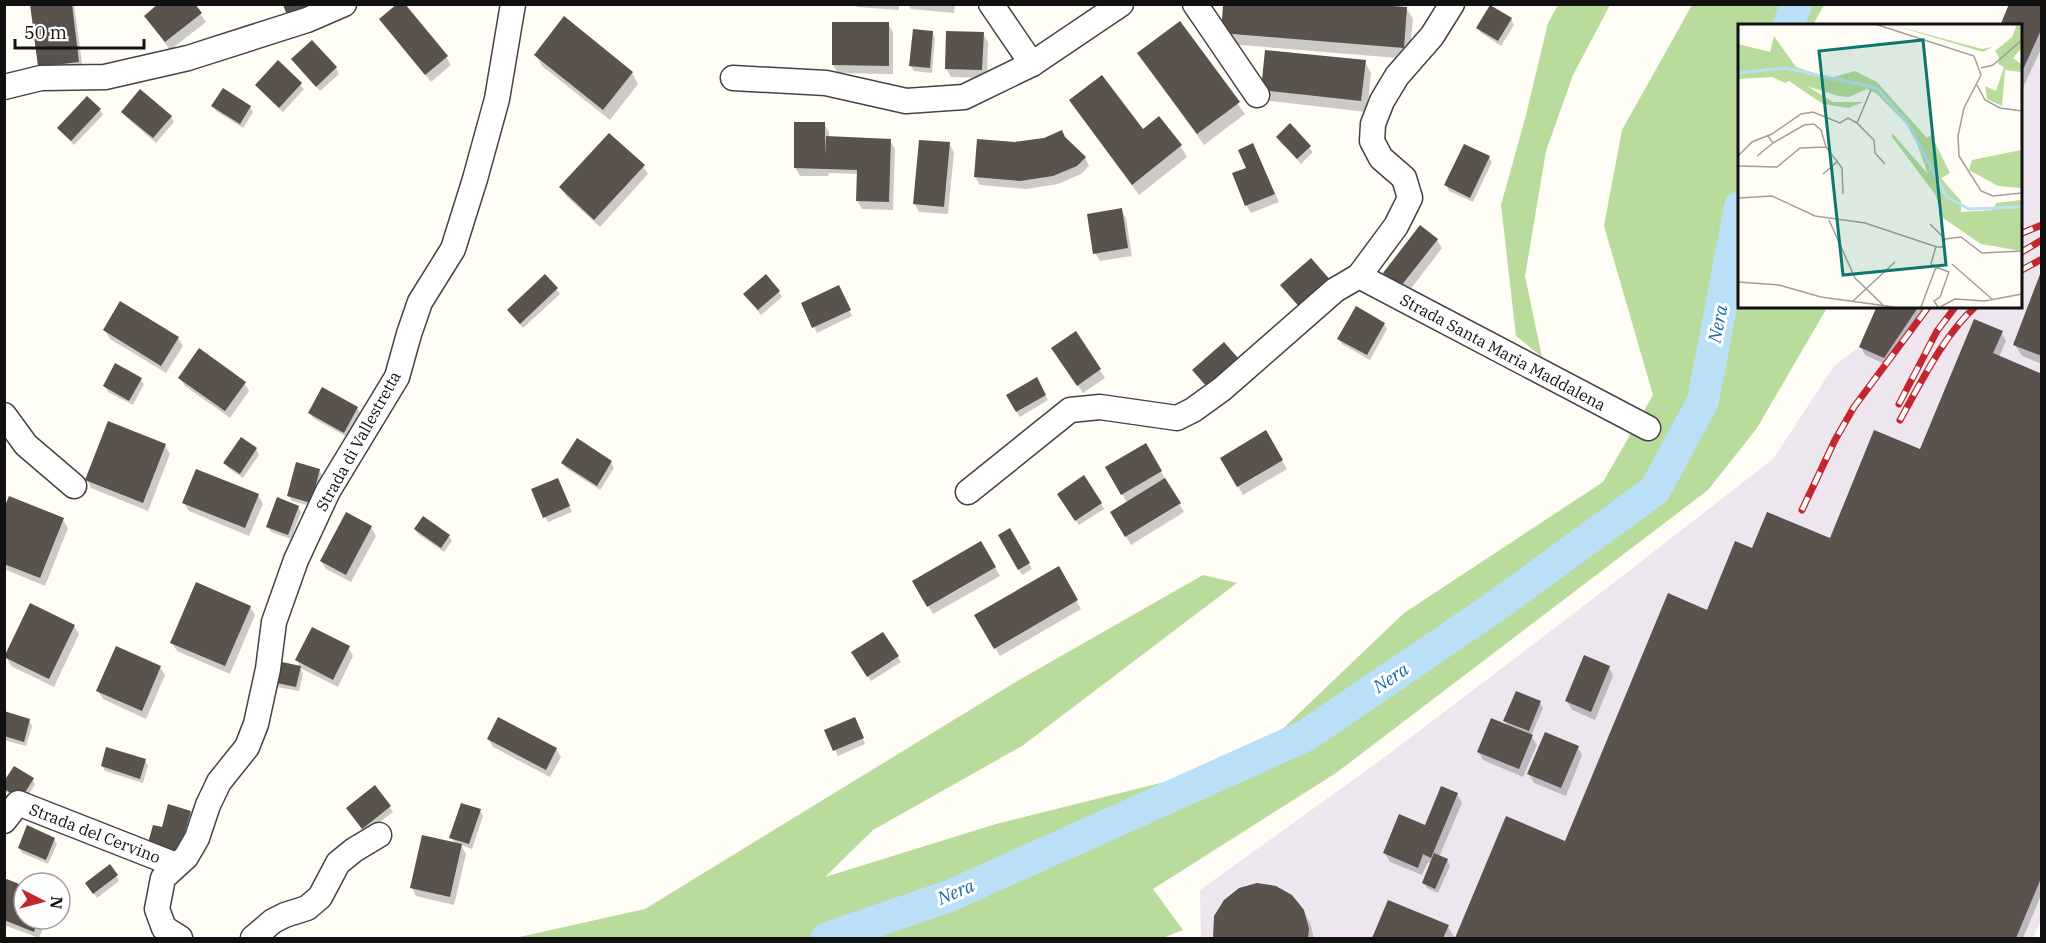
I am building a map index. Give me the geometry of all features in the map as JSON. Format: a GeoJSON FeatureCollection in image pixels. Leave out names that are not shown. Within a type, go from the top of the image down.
{"type":"FeatureCollection","features":[{"type":"Feature","properties":{"kind":"street"},"geometry":{"type":"LineString","coordinates":[[4,87],[41,78],[105,77],[188,58],[307,20],[344,4]]}},
{"type":"Feature","properties":{"kind":"street","name":"Strada di Vallestretta"},"geometry":{"type":"LineString","coordinates":[[176,865],[186,857],[197,838],[208,805],[219,782],[247,747],[256,724],[268,669],[274,622],[296,560],[328,491],[398,377],[420,302],[453,249],[497,99],[513,4]]}},
{"type":"Feature","properties":{"kind":"street"},"geometry":{"type":"LineString","coordinates":[[991,4],[1032,64]]}},
{"type":"Feature","properties":{"kind":"street"},"geometry":{"type":"LineString","coordinates":[[733,78],[826,82],[906,101],[964,97],[1032,64],[1121,4]]}},
{"type":"Feature","properties":{"kind":"street"},"geometry":{"type":"LineString","coordinates":[[1195,4],[1257,95]]}},
{"type":"Feature","properties":{"kind":"street"},"geometry":{"type":"LineString","coordinates":[[968,492],[1070,410],[1100,407],[1177,418],[1193,410],[1222,389],[1335,290],[1359,276],[1396,226],[1410,198],[1404,178],[1381,158],[1372,141],[1373,124],[1382,101],[1397,76],[1432,36],[1452,4]]}},
{"type":"Feature","properties":{"kind":"street","name":"Strada Santa Maria Maddalena"},"geometry":{"type":"LineString","coordinates":[[1359,276],[1648,428]]}},
{"type":"Feature","properties":{"kind":"street"},"geometry":{"type":"LineString","coordinates":[[4,415],[26,445],[74,486]]}},
{"type":"Feature","properties":{"kind":"street","name":"Strada del Cervino"},"geometry":{"type":"LineString","coordinates":[[4,821],[18,803],[176,865],[163,878],[157,909],[164,928],[180,939]]}},
{"type":"Feature","properties":{"kind":"street"},"geometry":{"type":"LineString","coordinates":[[253,939],[273,921],[307,908],[320,897],[338,863],[354,850],[380,835]]}},
{"type":"Feature","properties":{"kind":"shaded area"},"geometry":{"type":"Polygon","coordinates":[[[2009,5],[2041,5],[2042,917],[2033,938],[1201,938],[1200,890],[1381,760],[1773,459],[1834,366],[1859,347],[1876,308],[2022,308],[2022,24],[2000,24],[2009,5]]]}},
{"type":"Feature","properties":{"kind":"green space"},"geometry":{"type":"Polygon","coordinates":[[[1558,5],[1610,5],[1573,75],[1546,151],[1525,276],[1542,357],[1516,336],[1501,205],[1548,23],[1558,5]]]}},
{"type":"Feature","properties":{"kind":"green space"},"geometry":{"type":"Polygon","coordinates":[[[1692,5],[1824,5],[1814,24],[1738,24],[1738,308],[1827,308],[1757,428],[1708,490],[1336,773],[1153,889],[1183,930],[1163,938],[515,938],[645,909],[1014,683],[1203,575],[1237,583],[1022,746],[873,830],[825,877],[996,824],[1249,761],[1404,613],[1603,482],[1653,395],[1604,226],[1622,130],[1692,5]]]}},
{"type":"Feature","properties":{"kind":"building"},"geometry":{"type":"Polygon","coordinates":[[[30,4],[72,4],[79,62],[38,67],[30,4]]]}},
{"type":"Feature","properties":{"kind":"building"},"geometry":{"type":"Polygon","coordinates":[[[158,4],[195,4],[202,13],[165,42],[144,16],[158,4]]]}},
{"type":"Feature","properties":{"kind":"building"},"geometry":{"type":"Polygon","coordinates":[[[397,4],[405,4],[448,56],[425,75],[379,19],[397,4]]]}},
{"type":"Feature","properties":{"kind":"building"},"geometry":{"type":"Polygon","coordinates":[[[2009,4],[2042,4],[2042,28],[2022,72],[2022,24],[2001,24],[2009,4]]]}},
{"type":"Feature","properties":{"kind":"building"},"geometry":{"type":"Polygon","coordinates":[[[283,5],[311,5],[287,15],[283,5]]]}},
{"type":"Feature","properties":{"kind":"building"},"geometry":{"type":"Polygon","coordinates":[[[1223,5],[1407,7],[1404,48],[1221,33],[1223,5]]]}},
{"type":"Feature","properties":{"kind":"building"},"geometry":{"type":"Polygon","coordinates":[[[1490,5],[1512,18],[1498,41],[1476,28],[1490,5]]]}},
{"type":"Feature","properties":{"kind":"building"},"geometry":{"type":"Polygon","coordinates":[[[564,16],[633,72],[603,110],[534,55],[564,16]]]}},
{"type":"Feature","properties":{"kind":"building"},"geometry":{"type":"Polygon","coordinates":[[[1180,21],[1240,102],[1197,134],[1137,53],[1180,21]]]}},
{"type":"Feature","properties":{"kind":"building"},"geometry":{"type":"Polygon","coordinates":[[[832,22],[889,22],[889,66],[832,65],[832,22]]]}},
{"type":"Feature","properties":{"kind":"building"},"geometry":{"type":"Polygon","coordinates":[[[913,29],[933,31],[930,68],[909,66],[913,29]]]}},
{"type":"Feature","properties":{"kind":"building"},"geometry":{"type":"Polygon","coordinates":[[[946,31],[984,32],[982,70],[945,69],[946,31]]]}},
{"type":"Feature","properties":{"kind":"building"},"geometry":{"type":"Polygon","coordinates":[[[312,40],[337,67],[316,87],[291,59],[312,40]]]}},
{"type":"Feature","properties":{"kind":"building"},"geometry":{"type":"Polygon","coordinates":[[[1265,50],[1366,60],[1361,101],[1261,90],[1265,50]]]}},
{"type":"Feature","properties":{"kind":"building"},"geometry":{"type":"Polygon","coordinates":[[[278,60],[302,83],[279,108],[255,85],[278,60]]]}},
{"type":"Feature","properties":{"kind":"building"},"geometry":{"type":"Polygon","coordinates":[[[1102,75],[1143,129],[1159,116],[1182,145],[1132,185],[1069,100],[1102,75]]]}},
{"type":"Feature","properties":{"kind":"building"},"geometry":{"type":"Polygon","coordinates":[[[223,88],[251,106],[240,124],[211,106],[223,88]]]}},
{"type":"Feature","properties":{"kind":"building"},"geometry":{"type":"Polygon","coordinates":[[[140,89],[172,116],[153,138],[121,112],[140,89]]]}},
{"type":"Feature","properties":{"kind":"building"},"geometry":{"type":"Polygon","coordinates":[[[87,96],[101,109],[71,141],[57,128],[87,96]]]}},
{"type":"Feature","properties":{"kind":"building"},"geometry":{"type":"Polygon","coordinates":[[[794,122],[825,122],[825,155],[826,136],[891,139],[889,202],[856,201],[857,170],[794,168],[794,122]]]}},
{"type":"Feature","properties":{"kind":"building"},"geometry":{"type":"Polygon","coordinates":[[[1290,123],[1311,146],[1297,159],[1276,137],[1290,123]]]}},
{"type":"Feature","properties":{"kind":"building"},"geometry":{"type":"Polygon","coordinates":[[[1062,130],[1065,137],[1086,157],[1077,166],[1053,176],[1020,181],[974,177],[977,139],[1015,142],[1044,138],[1062,130]]]}},
{"type":"Feature","properties":{"kind":"building"},"geometry":{"type":"Polygon","coordinates":[[[609,133],[645,165],[594,220],[559,187],[609,133]]]}},
{"type":"Feature","properties":{"kind":"building"},"geometry":{"type":"Polygon","coordinates":[[[919,140],[950,142],[944,207],[913,204],[919,140]]]}},
{"type":"Feature","properties":{"kind":"building"},"geometry":{"type":"Polygon","coordinates":[[[1253,143],[1275,194],[1245,206],[1232,173],[1246,168],[1238,150],[1253,143]]]}},
{"type":"Feature","properties":{"kind":"building"},"geometry":{"type":"Polygon","coordinates":[[[1464,144],[1490,156],[1470,198],[1444,185],[1464,144]]]}},
{"type":"Feature","properties":{"kind":"building"},"geometry":{"type":"Polygon","coordinates":[[[1122,208],[1128,248],[1093,254],[1087,214],[1122,208]]]}},
{"type":"Feature","properties":{"kind":"building"},"geometry":{"type":"Polygon","coordinates":[[[1420,225],[1438,239],[1401,286],[1383,273],[1420,225]]]}},
{"type":"Feature","properties":{"kind":"building"},"geometry":{"type":"Polygon","coordinates":[[[1311,258],[1333,283],[1302,310],[1280,285],[1311,258]]]}},
{"type":"Feature","properties":{"kind":"building"},"geometry":{"type":"Polygon","coordinates":[[[2042,269],[2042,356],[2013,345],[2042,269]]]}},
{"type":"Feature","properties":{"kind":"building"},"geometry":{"type":"Polygon","coordinates":[[[545,274],[558,288],[520,324],[507,310],[545,274]]]}},
{"type":"Feature","properties":{"kind":"building"},"geometry":{"type":"Polygon","coordinates":[[[766,274],[780,291],[758,310],[743,294],[766,274]]]}},
{"type":"Feature","properties":{"kind":"building"},"geometry":{"type":"Polygon","coordinates":[[[839,285],[851,310],[812,328],[801,303],[839,285]]]}},
{"type":"Feature","properties":{"kind":"building"},"geometry":{"type":"Polygon","coordinates":[[[120,301],[179,337],[161,366],[103,330],[120,301]]]}},
{"type":"Feature","properties":{"kind":"building"},"geometry":{"type":"Polygon","coordinates":[[[1356,306],[1385,323],[1367,355],[1337,339],[1356,306]]]}},
{"type":"Feature","properties":{"kind":"building"},"geometry":{"type":"Polygon","coordinates":[[[1876,308],[1918,308],[1884,358],[1859,347],[1876,308]]]}},
{"type":"Feature","properties":{"kind":"building"},"geometry":{"type":"Polygon","coordinates":[[[1974,319],[2003,331],[1993,353],[2042,374],[2042,876],[2016,938],[1455,938],[1506,816],[1565,841],[1668,593],[1707,610],[1735,541],[1752,548],[1767,512],[1830,538],[1874,430],[1920,449],[1974,319]]]}},
{"type":"Feature","properties":{"kind":"building"},"geometry":{"type":"Polygon","coordinates":[[[1076,331],[1101,369],[1077,386],[1051,348],[1076,331]]]}},
{"type":"Feature","properties":{"kind":"building"},"geometry":{"type":"Polygon","coordinates":[[[1224,342],[1238,358],[1207,387],[1192,370],[1224,342]]]}},
{"type":"Feature","properties":{"kind":"building"},"geometry":{"type":"Polygon","coordinates":[[[199,348],[246,382],[225,411],[178,378],[199,348]]]}},
{"type":"Feature","properties":{"kind":"building"},"geometry":{"type":"Polygon","coordinates":[[[115,363],[142,378],[129,401],[103,386],[115,363]]]}},
{"type":"Feature","properties":{"kind":"building"},"geometry":{"type":"Polygon","coordinates":[[[1037,377],[1046,395],[1016,412],[1006,395],[1037,377]]]}},
{"type":"Feature","properties":{"kind":"building"},"geometry":{"type":"Polygon","coordinates":[[[322,387],[358,407],[344,433],[308,413],[322,387]]]}},
{"type":"Feature","properties":{"kind":"building"},"geometry":{"type":"Polygon","coordinates":[[[108,421],[166,444],[143,503],[85,480],[108,421]]]}},
{"type":"Feature","properties":{"kind":"building"},"geometry":{"type":"Polygon","coordinates":[[[1266,430],[1283,460],[1237,487],[1220,458],[1266,430]]]}},
{"type":"Feature","properties":{"kind":"building"},"geometry":{"type":"Polygon","coordinates":[[[241,437],[257,448],[240,474],[223,463],[241,437]]]}},
{"type":"Feature","properties":{"kind":"building"},"geometry":{"type":"Polygon","coordinates":[[[577,438],[612,461],[597,486],[561,463],[577,438]]]}},
{"type":"Feature","properties":{"kind":"building"},"geometry":{"type":"Polygon","coordinates":[[[1146,443],[1162,471],[1121,495],[1105,467],[1146,443]]]}},
{"type":"Feature","properties":{"kind":"building"},"geometry":{"type":"Polygon","coordinates":[[[296,462],[320,469],[311,503],[287,496],[296,462]]]}},
{"type":"Feature","properties":{"kind":"building"},"geometry":{"type":"Polygon","coordinates":[[[196,469],[259,494],[245,528],[182,503],[196,469]]]}},
{"type":"Feature","properties":{"kind":"building"},"geometry":{"type":"Polygon","coordinates":[[[1084,475],[1102,503],[1075,521],[1057,494],[1084,475]]]}},
{"type":"Feature","properties":{"kind":"building"},"geometry":{"type":"Polygon","coordinates":[[[558,478],[570,506],[543,518],[531,489],[558,478]]]}},
{"type":"Feature","properties":{"kind":"building"},"geometry":{"type":"Polygon","coordinates":[[[1165,478],[1181,503],[1125,537],[1110,512],[1165,478]]]}},
{"type":"Feature","properties":{"kind":"building"},"geometry":{"type":"Polygon","coordinates":[[[9,496],[64,518],[40,578],[4,564],[4,508],[9,496]]]}},
{"type":"Feature","properties":{"kind":"building"},"geometry":{"type":"Polygon","coordinates":[[[277,497],[299,506],[288,535],[266,527],[277,497]]]}},
{"type":"Feature","properties":{"kind":"building"},"geometry":{"type":"Polygon","coordinates":[[[346,512],[372,526],[346,575],[320,561],[346,512]]]}},
{"type":"Feature","properties":{"kind":"building"},"geometry":{"type":"Polygon","coordinates":[[[423,516],[450,535],[441,548],[414,529],[423,516]]]}},
{"type":"Feature","properties":{"kind":"building"},"geometry":{"type":"Polygon","coordinates":[[[1010,528],[1030,563],[1018,570],[998,535],[1010,528]]]}},
{"type":"Feature","properties":{"kind":"building"},"geometry":{"type":"Polygon","coordinates":[[[981,541],[996,567],[927,607],[912,581],[981,541]]]}},
{"type":"Feature","properties":{"kind":"building"},"geometry":{"type":"Polygon","coordinates":[[[1059,566],[1078,600],[994,649],[974,615],[1059,566]]]}},
{"type":"Feature","properties":{"kind":"building"},"geometry":{"type":"Polygon","coordinates":[[[196,582],[251,606],[225,666],[170,643],[196,582]]]}},
{"type":"Feature","properties":{"kind":"building"},"geometry":{"type":"Polygon","coordinates":[[[30,603],[75,625],[49,679],[4,657],[30,603]]]}},
{"type":"Feature","properties":{"kind":"building"},"geometry":{"type":"Polygon","coordinates":[[[312,627],[350,646],[333,680],[295,660],[312,627]]]}},
{"type":"Feature","properties":{"kind":"building"},"geometry":{"type":"Polygon","coordinates":[[[883,632],[899,656],[867,677],[851,652],[883,632]]]}},
{"type":"Feature","properties":{"kind":"building"},"geometry":{"type":"Polygon","coordinates":[[[116,646],[161,666],[142,711],[96,691],[116,646]]]}},
{"type":"Feature","properties":{"kind":"building"},"geometry":{"type":"Polygon","coordinates":[[[1584,655],[1610,666],[1591,712],[1565,701],[1584,655]]]}},
{"type":"Feature","properties":{"kind":"building"},"geometry":{"type":"Polygon","coordinates":[[[277,661],[301,666],[296,687],[272,682],[277,661]]]}},
{"type":"Feature","properties":{"kind":"building"},"geometry":{"type":"Polygon","coordinates":[[[1516,691],[1541,701],[1529,731],[1503,721],[1516,691]]]}},
{"type":"Feature","properties":{"kind":"building"},"geometry":{"type":"Polygon","coordinates":[[[4,711],[30,719],[24,742],[4,736],[4,711]]]}},
{"type":"Feature","properties":{"kind":"building"},"geometry":{"type":"Polygon","coordinates":[[[498,717],[557,748],[546,770],[487,739],[498,717]]]}},
{"type":"Feature","properties":{"kind":"building"},"geometry":{"type":"Polygon","coordinates":[[[855,717],[864,738],[833,751],[824,730],[855,717]]]}},
{"type":"Feature","properties":{"kind":"building"},"geometry":{"type":"Polygon","coordinates":[[[1491,718],[1533,735],[1519,769],[1477,752],[1491,718]]]}},
{"type":"Feature","properties":{"kind":"building"},"geometry":{"type":"Polygon","coordinates":[[[1545,732],[1579,746],[1561,788],[1527,774],[1545,732]]]}},
{"type":"Feature","properties":{"kind":"building"},"geometry":{"type":"Polygon","coordinates":[[[106,747],[146,759],[140,779],[101,766],[106,747]]]}},
{"type":"Feature","properties":{"kind":"building"},"geometry":{"type":"Polygon","coordinates":[[[14,766],[34,778],[21,799],[4,789],[4,781],[14,766]]]}},
{"type":"Feature","properties":{"kind":"building"},"geometry":{"type":"Polygon","coordinates":[[[375,785],[391,806],[362,829],[346,808],[375,785]]]}},
{"type":"Feature","properties":{"kind":"building"},"geometry":{"type":"Polygon","coordinates":[[[1441,786],[1458,793],[1431,858],[1423,854],[1418,868],[1383,853],[1399,814],[1425,825],[1441,786]]]}},
{"type":"Feature","properties":{"kind":"building"},"geometry":{"type":"Polygon","coordinates":[[[461,803],[481,809],[469,844],[449,838],[461,803]]]}},
{"type":"Feature","properties":{"kind":"building"},"geometry":{"type":"Polygon","coordinates":[[[168,804],[191,811],[177,859],[146,850],[153,825],[162,827],[168,804]]]}},
{"type":"Feature","properties":{"kind":"building"},"geometry":{"type":"Polygon","coordinates":[[[27,825],[55,838],[46,860],[18,848],[27,825]]]}},
{"type":"Feature","properties":{"kind":"building"},"geometry":{"type":"Polygon","coordinates":[[[422,835],[462,844],[450,897],[410,888],[422,835]]]}},
{"type":"Feature","properties":{"kind":"building"},"geometry":{"type":"Polygon","coordinates":[[[1434,853],[1448,859],[1435,889],[1422,883],[1434,853]]]}},
{"type":"Feature","properties":{"kind":"building"},"geometry":{"type":"Polygon","coordinates":[[[110,864],[118,875],[93,894],[85,883],[110,864]]]}},
{"type":"Feature","properties":{"kind":"building"},"geometry":{"type":"Polygon","coordinates":[[[4,878],[12,881],[12,923],[4,920],[4,878]]]}},
{"type":"Feature","properties":{"kind":"building"},"geometry":{"type":"Polygon","coordinates":[[[1257,883],[1276,886],[1292,895],[1304,910],[1309,929],[1308,938],[1213,938],[1214,916],[1224,900],[1239,888],[1257,883]]]}},
{"type":"Feature","properties":{"kind":"building"},"geometry":{"type":"Polygon","coordinates":[[[1388,900],[1449,925],[1443,938],[1372,938],[1388,900]]]}},
{"type":"Feature","properties":{"kind":"waterway","name":"Nera"},"geometry":{"type":"LineString","coordinates":[[1789,24],[1796,4]]}},
{"type":"Feature","properties":{"kind":"waterway","name":"Nera"},"geometry":{"type":"LineString","coordinates":[[827,938],[947,897],[1305,736],[1493,608],[1655,490],[1703,401],[1738,217]]}},
{"type":"Feature","properties":{"kind":"railway"},"geometry":{"type":"LineString","coordinates":[[2022,233],[2042,225]]}},
{"type":"Feature","properties":{"kind":"railway"},"geometry":{"type":"LineString","coordinates":[[2022,252],[2042,240]]}},
{"type":"Feature","properties":{"kind":"railway"},"geometry":{"type":"LineString","coordinates":[[2022,270],[2042,259]]}},
{"type":"Feature","properties":{"kind":"railway"},"geometry":{"type":"LineString","coordinates":[[1802,510],[1835,440],[1854,407],[1928,308]]}},
{"type":"Feature","properties":{"kind":"railway"},"geometry":{"type":"LineString","coordinates":[[1899,404],[1937,331],[1954,308]]}},
{"type":"Feature","properties":{"kind":"railway"},"geometry":{"type":"LineString","coordinates":[[1900,420],[1943,345],[1974,308]]}}]}
